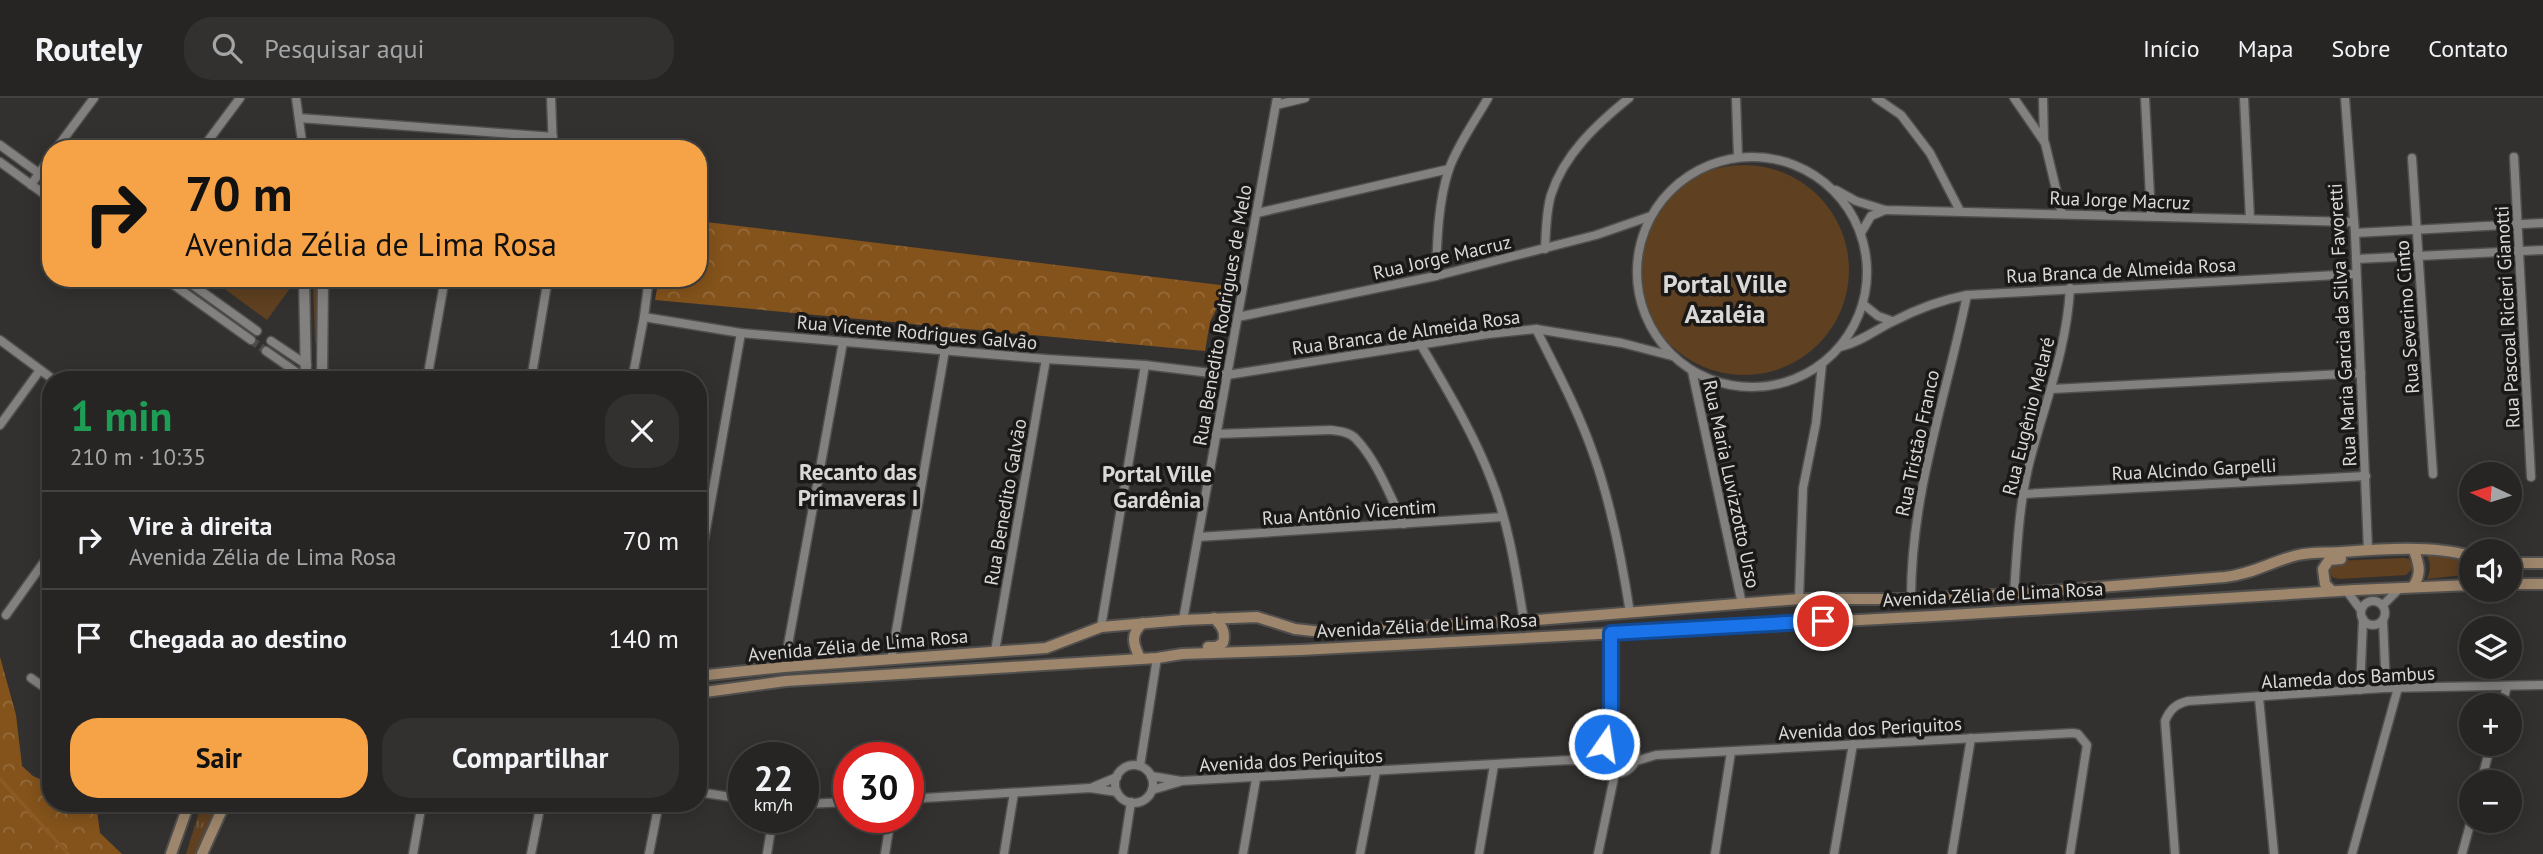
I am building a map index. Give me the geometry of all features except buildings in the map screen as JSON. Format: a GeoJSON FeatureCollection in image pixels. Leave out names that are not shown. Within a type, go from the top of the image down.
{"type":"FeatureCollection","features":[{"type":"Feature","properties":{"kind":"main road","name":"Avenida Zélia de Lima Rosa"},"geometry":{"type":"LineString","coordinates":[[707,675],[1046,648],[1101,627],[1183,620],[1257,617],[1295,629],[1322,632],[1524,621],[1799,599],[1911,599],[2014,594],[2250,574],[2301,555],[2368,550],[2459,553]]}},
{"type":"Feature","properties":{"kind":"main road"},"geometry":{"type":"LineString","coordinates":[[2332,591],[2322,577],[2326,562],[2329,559],[2362,558],[2368,550]]}},
{"type":"Feature","properties":{"kind":"main road"},"geometry":{"type":"LineString","coordinates":[[2413,587],[2420,574],[2414,550]]}},
{"type":"Feature","properties":{"kind":"main road"},"geometry":{"type":"LineString","coordinates":[[2522,563],[2543,563]]}},
{"type":"Feature","properties":{"kind":"main road"},"geometry":{"type":"LineString","coordinates":[[2522,584],[2543,583]]}},
{"type":"Feature","properties":{"kind":"main road","name":"Avenida Zélia de Lima Rosa"},"geometry":{"type":"LineString","coordinates":[[707,692],[786,681],[1157,658],[1182,654],[2459,585]]}},
{"type":"Feature","properties":{"kind":"main road","name":"Avenida Zélia de Lima Rosa"},"geometry":{"type":"LineString","coordinates":[[1182,654],[1192,648],[1216,647],[1223,643],[1224,631],[1214,618]]}},
{"type":"Feature","properties":{"kind":"main road"},"geometry":{"type":"LineString","coordinates":[[1140,659],[1133,635],[1143,623]]}},
{"type":"Feature","properties":{"kind":"main road"},"geometry":{"type":"LineString","coordinates":[[171,854],[184,812]]}},
{"type":"Feature","properties":{"kind":"main road"},"geometry":{"type":"LineString","coordinates":[[202,854],[221,812]]}},
{"type":"Feature","properties":{"kind":"street"},"geometry":{"type":"LineString","coordinates":[[64,140],[94,98]]}},
{"type":"Feature","properties":{"kind":"street"},"geometry":{"type":"LineString","coordinates":[[209,140],[240,98]]}},
{"type":"Feature","properties":{"kind":"street"},"geometry":{"type":"LineString","coordinates":[[296,98],[302,140]]}},
{"type":"Feature","properties":{"kind":"street"},"geometry":{"type":"LineString","coordinates":[[299,118],[553,138],[551,98]]}},
{"type":"Feature","properties":{"kind":"street"},"geometry":{"type":"LineString","coordinates":[[1277,101],[1305,98]]}},
{"type":"Feature","properties":{"kind":"street"},"geometry":{"type":"LineString","coordinates":[[1436,276],[1437,244],[1449,169],[1488,98]]}},
{"type":"Feature","properties":{"kind":"street"},"geometry":{"type":"LineString","coordinates":[[1545,249],[1552,193],[1570,155],[1604,118],[1629,98]]}},
{"type":"Feature","properties":{"kind":"street"},"geometry":{"type":"LineString","coordinates":[[1736,98],[1738,157]]}},
{"type":"Feature","properties":{"kind":"street"},"geometry":{"type":"LineString","coordinates":[[1876,98],[1901,116],[1930,153],[1960,211]]}},
{"type":"Feature","properties":{"kind":"street"},"geometry":{"type":"LineString","coordinates":[[2014,98],[2045,143]]}},
{"type":"Feature","properties":{"kind":"street"},"geometry":{"type":"LineString","coordinates":[[2043,98],[2045,143],[2062,214]]}},
{"type":"Feature","properties":{"kind":"street"},"geometry":{"type":"LineString","coordinates":[[2145,98],[2151,216]]}},
{"type":"Feature","properties":{"kind":"street"},"geometry":{"type":"LineString","coordinates":[[2244,98],[2250,219]]}},
{"type":"Feature","properties":{"kind":"street","name":"Rua Maria Garcia da Silva Favoretti"},"geometry":{"type":"LineString","coordinates":[[2345,98],[2355,233],[2368,550]]}},
{"type":"Feature","properties":{"kind":"street","name":"Rua Benedito Rodrigues de Melo"},"geometry":{"type":"LineString","coordinates":[[1183,620],[1277,101]]}},
{"type":"Feature","properties":{"kind":"street"},"geometry":{"type":"LineString","coordinates":[[0,145],[42,176]]}},
{"type":"Feature","properties":{"kind":"street","name":"Rua Pascoal Ricieri Gianotti"},"geometry":{"type":"LineString","coordinates":[[2514,156],[2531,477]]}},
{"type":"Feature","properties":{"kind":"street","name":"Rua Jorge Macruz"},"geometry":{"type":"LineString","coordinates":[[1651,327],[1640,301],[1638,281],[1640,243],[1651,216],[1667,194],[1688,176],[1712,163],[1738,157],[1772,158],[1805,169],[1856,201],[1885,210],[2354,222]]}},
{"type":"Feature","properties":{"kind":"street","name":"Rua Severino Cinto"},"geometry":{"type":"LineString","coordinates":[[2412,158],[2433,474]]}},
{"type":"Feature","properties":{"kind":"street"},"geometry":{"type":"LineString","coordinates":[[0,162],[42,192]]}},
{"type":"Feature","properties":{"kind":"street"},"geometry":{"type":"LineString","coordinates":[[31,184],[42,168]]}},
{"type":"Feature","properties":{"kind":"street"},"geometry":{"type":"LineString","coordinates":[[1257,213],[1449,169]]}},
{"type":"Feature","properties":{"kind":"street","name":"Rua Jorge Macruz"},"geometry":{"type":"LineString","coordinates":[[1833,189],[1850,209],[1861,233]]}},
{"type":"Feature","properties":{"kind":"street"},"geometry":{"type":"LineString","coordinates":[[1885,210],[1871,216],[1861,233],[1868,268],[1863,303],[1878,316],[1892,321]]}},
{"type":"Feature","properties":{"kind":"street","name":"Rua Jorge Macruz"},"geometry":{"type":"LineString","coordinates":[[1238,317],[1436,276],[1596,235],[1651,216]]}},
{"type":"Feature","properties":{"kind":"street"},"geometry":{"type":"LineString","coordinates":[[2355,233],[2543,223]]}},
{"type":"Feature","properties":{"kind":"street"},"geometry":{"type":"LineString","coordinates":[[2356,259],[2543,250]]}},
{"type":"Feature","properties":{"kind":"street","name":"Rua Branca de Almeida Rosa"},"geometry":{"type":"LineString","coordinates":[[1840,348],[1856,343],[1892,321],[1967,295],[2356,274]]}},
{"type":"Feature","properties":{"kind":"street"},"geometry":{"type":"LineString","coordinates":[[176,287],[251,340]]}},
{"type":"Feature","properties":{"kind":"street"},"geometry":{"type":"LineString","coordinates":[[195,287],[257,331]]}},
{"type":"Feature","properties":{"kind":"street"},"geometry":{"type":"LineString","coordinates":[[305,287],[312,371]]}},
{"type":"Feature","properties":{"kind":"street"},"geometry":{"type":"LineString","coordinates":[[315,371],[324,357],[323,287]]}},
{"type":"Feature","properties":{"kind":"street"},"geometry":{"type":"LineString","coordinates":[[428,371],[443,287]]}},
{"type":"Feature","properties":{"kind":"street"},"geometry":{"type":"LineString","coordinates":[[532,371],[546,287]]}},
{"type":"Feature","properties":{"kind":"street"},"geometry":{"type":"LineString","coordinates":[[634,371],[648,287]]}},
{"type":"Feature","properties":{"kind":"street","name":"Rua Eugênio Melaré"},"geometry":{"type":"LineString","coordinates":[[2014,594],[2023,494],[2052,389],[2066,325],[2070,288]]}},
{"type":"Feature","properties":{"kind":"street","name":"Rua Tristão Franco"},"geometry":{"type":"LineString","coordinates":[[1911,599],[1914,532],[1919,497],[1967,295]]}},
{"type":"Feature","properties":{"kind":"street","name":"Rua Branca de Almeida Rosa"},"geometry":{"type":"LineString","coordinates":[[1651,327],[1672,356],[1707,379],[1739,387],[1772,386],[1802,377],[1840,348],[1854,327],[1863,303]]}},
{"type":"Feature","properties":{"kind":"street"},"geometry":{"type":"LineString","coordinates":[[225,322],[231,313]]}},
{"type":"Feature","properties":{"kind":"street","name":"Rua Vicente Rodrigues Galvão"},"geometry":{"type":"LineString","coordinates":[[644,317],[741,333],[1145,365],[1227,376]]}},
{"type":"Feature","properties":{"kind":"street"},"geometry":{"type":"LineString","coordinates":[[1536,329],[1572,401],[1594,455],[1610,508],[1630,613]]}},
{"type":"Feature","properties":{"kind":"street","name":"Rua Branca de Almeida Rosa"},"geometry":{"type":"LineString","coordinates":[[1227,376],[1488,334],[1536,329],[1622,343],[1672,356]]}},
{"type":"Feature","properties":{"kind":"street"},"geometry":{"type":"LineString","coordinates":[[707,524],[741,333]]}},
{"type":"Feature","properties":{"kind":"street"},"geometry":{"type":"LineString","coordinates":[[0,340],[40,370],[0,425]]}},
{"type":"Feature","properties":{"kind":"street"},"geometry":{"type":"LineString","coordinates":[[784,667],[843,342]]}},
{"type":"Feature","properties":{"kind":"street"},"geometry":{"type":"LineString","coordinates":[[303,371],[268,352],[274,343],[306,371]]}},
{"type":"Feature","properties":{"kind":"street"},"geometry":{"type":"LineString","coordinates":[[1421,345],[1492,480],[1514,558],[1524,621]]}},
{"type":"Feature","properties":{"kind":"street"},"geometry":{"type":"LineString","coordinates":[[891,660],[945,350]]}},
{"type":"Feature","properties":{"kind":"street","name":"Rua Benedito Galvão"},"geometry":{"type":"LineString","coordinates":[[995,651],[1046,359]]}},
{"type":"Feature","properties":{"kind":"street"},"geometry":{"type":"LineString","coordinates":[[1799,599],[1804,488],[1816,423],[1822,364]]}},
{"type":"Feature","properties":{"kind":"street"},"geometry":{"type":"LineString","coordinates":[[1101,627],[1145,365]]}},
{"type":"Feature","properties":{"kind":"street","name":"Rua Maria Luvizzotto Urso"},"geometry":{"type":"LineString","coordinates":[[1692,371],[1742,604]]}},
{"type":"Feature","properties":{"kind":"street"},"geometry":{"type":"LineString","coordinates":[[2052,389],[2361,373]]}},
{"type":"Feature","properties":{"kind":"street"},"geometry":{"type":"LineString","coordinates":[[1216,434],[1330,430],[1346,432],[1356,438],[1375,467],[1404,524]]}},
{"type":"Feature","properties":{"kind":"street","name":"Rua Alcindo Garpelli"},"geometry":{"type":"LineString","coordinates":[[2023,494],[2366,476]]}},
{"type":"Feature","properties":{"kind":"street","name":"Rua Antônio Vicentim"},"geometry":{"type":"LineString","coordinates":[[1198,537],[1503,517]]}},
{"type":"Feature","properties":{"kind":"street"},"geometry":{"type":"LineString","coordinates":[[6,615],[42,565]]}},
{"type":"Feature","properties":{"kind":"street"},"geometry":{"type":"LineString","coordinates":[[2383,605],[2400,588]]}},
{"type":"Feature","properties":{"kind":"street"},"geometry":{"type":"LineString","coordinates":[[2346,590],[2372,625],[2383,621]]}},
{"type":"Feature","properties":{"kind":"street"},"geometry":{"type":"LineString","coordinates":[[2360,690],[2362,615],[2368,601],[2383,605],[2385,613],[2383,621],[2386,688]]}},
{"type":"Feature","properties":{"kind":"street"},"geometry":{"type":"LineString","coordinates":[[1611,633],[1611,738]]}},
{"type":"Feature","properties":{"kind":"street"},"geometry":{"type":"LineString","coordinates":[[1140,766],[1157,658]]}},
{"type":"Feature","properties":{"kind":"street"},"geometry":{"type":"LineString","coordinates":[[31,678],[42,686]]}},
{"type":"Feature","properties":{"kind":"street","name":"Alameda dos Bambus"},"geometry":{"type":"LineString","coordinates":[[2175,854],[2165,721],[2169,711],[2178,704],[2189,701],[2386,688],[2543,685]]}},
{"type":"Feature","properties":{"kind":"street"},"geometry":{"type":"LineString","coordinates":[[2505,693],[2507,686]]}},
{"type":"Feature","properties":{"kind":"street"},"geometry":{"type":"LineString","coordinates":[[2352,854],[2398,688]]}},
{"type":"Feature","properties":{"kind":"street"},"geometry":{"type":"LineString","coordinates":[[2259,698],[2274,854]]}},
{"type":"Feature","properties":{"kind":"street","name":"Avenida dos Periquitos"},"geometry":{"type":"LineString","coordinates":[[1657,755],[2066,732],[2078,734],[2087,745],[2070,854]]}},
{"type":"Feature","properties":{"kind":"street"},"geometry":{"type":"LineString","coordinates":[[1570,760],[1601,748],[1611,738],[1623,737],[1633,744],[1636,761]]}},
{"type":"Feature","properties":{"kind":"street"},"geometry":{"type":"LineString","coordinates":[[1952,854],[1971,738]]}},
{"type":"Feature","properties":{"kind":"street"},"geometry":{"type":"LineString","coordinates":[[1834,854],[1853,744]]}},
{"type":"Feature","properties":{"kind":"street"},"geometry":{"type":"LineString","coordinates":[[1601,748],[1602,763]]}},
{"type":"Feature","properties":{"kind":"street"},"geometry":{"type":"LineString","coordinates":[[1636,750],[1657,755]]}},
{"type":"Feature","properties":{"kind":"street"},"geometry":{"type":"LineString","coordinates":[[1715,854],[1731,752]]}},
{"type":"Feature","properties":{"kind":"street"},"geometry":{"type":"LineString","coordinates":[[1570,760],[1602,763],[1615,773],[1625,772],[1636,761],[1657,755]]}},
{"type":"Feature","properties":{"kind":"street","name":"Avenida dos Periquitos"},"geometry":{"type":"LineString","coordinates":[[1181,781],[1570,760]]}},
{"type":"Feature","properties":{"kind":"street"},"geometry":{"type":"LineString","coordinates":[[1479,854],[1494,765]]}},
{"type":"Feature","properties":{"kind":"street"},"geometry":{"type":"LineString","coordinates":[[1090,788],[1117,777],[1124,768],[1140,766],[1152,776],[1181,781]]}},
{"type":"Feature","properties":{"kind":"street"},"geometry":{"type":"LineString","coordinates":[[1360,854],[1376,771]]}},
{"type":"Feature","properties":{"kind":"street"},"geometry":{"type":"LineString","coordinates":[[1598,854],[1615,773]]}},
{"type":"Feature","properties":{"kind":"street"},"geometry":{"type":"LineString","coordinates":[[1152,776],[1152,790]]}},
{"type":"Feature","properties":{"kind":"street"},"geometry":{"type":"LineString","coordinates":[[1117,777],[1118,792],[1126,801],[1131,802],[1144,800],[1152,790],[1181,781]]}},
{"type":"Feature","properties":{"kind":"street"},"geometry":{"type":"LineString","coordinates":[[1243,854],[1256,779]]}},
{"type":"Feature","properties":{"kind":"street"},"geometry":{"type":"LineString","coordinates":[[924,798],[1090,788],[1118,792]]}},
{"type":"Feature","properties":{"kind":"street"},"geometry":{"type":"LineString","coordinates":[[707,793],[728,797]]}},
{"type":"Feature","properties":{"kind":"street"},"geometry":{"type":"LineString","coordinates":[[1004,854],[1014,793]]}},
{"type":"Feature","properties":{"kind":"street"},"geometry":{"type":"LineString","coordinates":[[1123,854],[1131,802]]}},
{"type":"Feature","properties":{"kind":"street"},"geometry":{"type":"LineString","coordinates":[[413,854],[420,812]]}},
{"type":"Feature","properties":{"kind":"street"},"geometry":{"type":"LineString","coordinates":[[531,854],[539,812]]}},
{"type":"Feature","properties":{"kind":"street"},"geometry":{"type":"LineString","coordinates":[[649,854],[657,812]]}},
{"type":"Feature","properties":{"kind":"street"},"geometry":{"type":"LineString","coordinates":[[766,854],[770,833]]}},
{"type":"Feature","properties":{"kind":"street"},"geometry":{"type":"LineString","coordinates":[[885,854],[888,833]]}},
{"type":"Feature","properties":{"kind":"street"},"geometry":{"type":"LineString","coordinates":[[2462,854],[2468,833]]}},
{"type":"Feature","properties":{"kind":"green space"},"geometry":{"type":"Polygon","coordinates":[[[1744,165],[1784,173],[1818,196],[1841,230],[1849,270],[1841,310],[1818,344],[1784,367],[1744,375],[1704,367],[1670,344],[1647,310],[1639,270],[1647,230],[1670,196],[1704,173],[1744,165]]]}},
{"type":"Feature","properties":{"kind":"green space"},"geometry":{"type":"Polygon","coordinates":[[[707,222],[1228,286],[1210,322],[1205,351],[655,300],[657,287],[707,287],[707,222]]]}},
{"type":"Feature","properties":{"kind":"green space"},"geometry":{"type":"Polygon","coordinates":[[[222,287],[291,287],[267,320],[222,287]]]}},
{"type":"Feature","properties":{"kind":"green space"},"geometry":{"type":"Polygon","coordinates":[[[313,287],[317,287],[318,343],[315,343],[313,287]]]}},
{"type":"Feature","properties":{"kind":"green space"},"geometry":{"type":"Polygon","coordinates":[[[2427,555],[2459,558],[2459,575],[2427,579],[2427,555]]]}},
{"type":"Feature","properties":{"kind":"green space"},"geometry":{"type":"Polygon","coordinates":[[[2409,559],[2413,568],[2406,575],[2339,579],[2332,577],[2329,568],[2335,561],[2409,559]]]}},
{"type":"Feature","properties":{"kind":"green space"},"geometry":{"type":"Polygon","coordinates":[[[0,657],[16,715],[22,766],[42,780],[42,812],[97,812],[100,833],[122,854],[0,854],[0,657]]]}},
{"type":"Feature","properties":{"kind":"green space"},"geometry":{"type":"Polygon","coordinates":[[[199,812],[218,812],[199,854],[186,854],[199,812]]]}},
{"type":"Feature","properties":{"kind":"waterway"},"geometry":{"type":"LineString","coordinates":[[0,779],[68,854]]}},
{"type":"Feature","properties":{"kind":"tunnel"},"geometry":{"type":"LineString","coordinates":[[251,340],[266,351]]}},
{"type":"Feature","properties":{"kind":"district","name":"Portal Ville Azaléia"},"geometry":{"type":"Point","coordinates":[1725,299]}},
{"type":"Feature","properties":{"kind":"district","name":"Recanto das Primaveras I"},"geometry":{"type":"Point","coordinates":[858,485]}},
{"type":"Feature","properties":{"kind":"district","name":"Portal Ville Gardênia"},"geometry":{"type":"Point","coordinates":[1157,487]}},
{"type":"Feature","properties":{"kind":"route"},"geometry":{"type":"LineString","coordinates":[[1604,744],[1611,738],[1611,633],[1823,621]]}}]}
